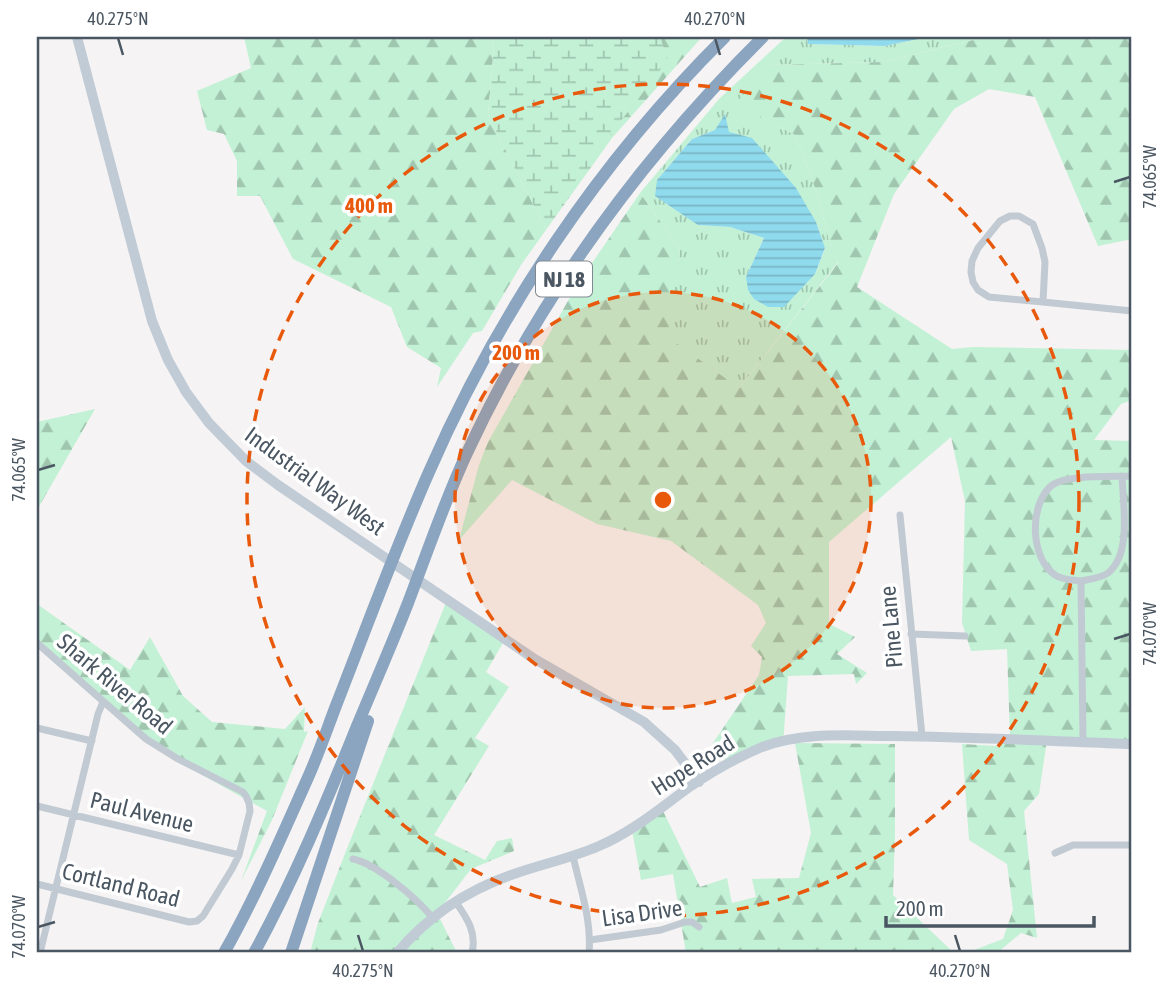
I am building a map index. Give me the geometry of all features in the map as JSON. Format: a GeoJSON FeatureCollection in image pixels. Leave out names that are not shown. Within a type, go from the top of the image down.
{"type":"FeatureCollection","features":[{"type":"Feature","properties":{"kind":"highway","name":"NJ 18"},"geometry":{"type":"LineString","coordinates":[[224,953],[257,890],[307,781],[429,472],[495,340],[585,201],[624,149],[682,81],[725,37]]}},
{"type":"Feature","properties":{"kind":"highway","name":"NJ 18"},"geometry":{"type":"LineString","coordinates":[[254,953],[323,811],[447,498],[494,397],[520,349],[587,244],[639,174],[696,106],[763,37]]}},
{"type":"Feature","properties":{"kind":"highway"},"geometry":{"type":"LineString","coordinates":[[291,953],[400,621]]}},
{"type":"Feature","properties":{"kind":"street","name":"Industrial Way West"},"geometry":{"type":"LineString","coordinates":[[77,37],[152,321],[176,376],[209,423],[233,449],[278,485],[533,658],[655,730],[675,750],[699,782]]}},
{"type":"Feature","properties":{"kind":"street"},"geometry":{"type":"LineString","coordinates":[[1043,302],[1045,262],[1033,224],[1018,216],[1000,220],[978,248],[972,261],[973,282],[978,290],[989,297],[1132,311]]}},
{"type":"Feature","properties":{"kind":"street"},"geometry":{"type":"LineString","coordinates":[[1122,476],[1124,534],[1118,561],[1106,574],[1082,581],[1067,580],[1055,575],[1044,564],[1038,552],[1035,529],[1039,504],[1052,485],[1075,478],[1122,476],[1132,476]]}},
{"type":"Feature","properties":{"kind":"street","name":"Pine Lane"},"geometry":{"type":"LineString","coordinates":[[900,515],[922,736]]}},
{"type":"Feature","properties":{"kind":"street"},"geometry":{"type":"LineString","coordinates":[[1082,581],[1083,742]]}},
{"type":"Feature","properties":{"kind":"street"},"geometry":{"type":"LineString","coordinates":[[912,634],[965,636]]}},
{"type":"Feature","properties":{"kind":"street","name":"Shark River Road"},"geometry":{"type":"LineString","coordinates":[[37,643],[159,749],[243,792],[250,811],[239,855]]}},
{"type":"Feature","properties":{"kind":"street"},"geometry":{"type":"LineString","coordinates":[[40,953],[103,702]]}},
{"type":"Feature","properties":{"kind":"street"},"geometry":{"type":"LineString","coordinates":[[37,728],[92,741]]}},
{"type":"Feature","properties":{"kind":"street","name":"Hope Road"},"geometry":{"type":"LineString","coordinates":[[397,953],[432,917],[456,901],[492,882],[599,846],[630,830],[742,756],[770,745],[819,736],[922,736],[1132,744]]}},
{"type":"Feature","properties":{"kind":"street","name":"Paul Avenue"},"geometry":{"type":"LineString","coordinates":[[37,806],[239,855]]}},
{"type":"Feature","properties":{"kind":"street"},"geometry":{"type":"LineString","coordinates":[[1055,853],[1073,845],[1132,845]]}},
{"type":"Feature","properties":{"kind":"street","name":"Cortland Road"},"geometry":{"type":"LineString","coordinates":[[37,884],[189,922],[197,921],[203,916],[239,855]]}},
{"type":"Feature","properties":{"kind":"street"},"geometry":{"type":"LineString","coordinates":[[573,856],[587,912],[589,953]]}},
{"type":"Feature","properties":{"kind":"street"},"geometry":{"type":"LineString","coordinates":[[353,859],[367,864],[395,883],[432,917]]}},
{"type":"Feature","properties":{"kind":"street"},"geometry":{"type":"LineString","coordinates":[[456,901],[472,927],[472,953]]}},
{"type":"Feature","properties":{"kind":"street","name":"Lisa Drive"},"geometry":{"type":"LineString","coordinates":[[590,940],[661,930],[685,922],[692,922],[699,927]]}},
{"type":"Feature","properties":{"kind":"green space"},"geometry":{"type":"Polygon","coordinates":[[[244,37],[491,37],[494,46],[488,115],[545,228],[548,227],[521,265],[482,331],[473,333],[437,387],[441,368],[407,347],[391,307],[293,259],[260,196],[237,196],[237,161],[224,134],[207,130],[197,91],[251,68],[244,37]]]}},
{"type":"Feature","properties":{"kind":"green space"},"geometry":{"type":"Polygon","coordinates":[[[491,37],[660,37],[668,60],[589,162],[592,166],[545,228],[488,115],[494,46],[491,37]]]}},
{"type":"Feature","properties":{"kind":"green space"},"geometry":{"type":"Polygon","coordinates":[[[660,37],[702,37],[612,138],[592,166],[588,162],[667,60],[660,37]]]}},
{"type":"Feature","properties":{"kind":"green space"},"geometry":{"type":"Polygon","coordinates":[[[786,37],[807,37],[808,44],[885,46],[928,37],[986,37],[882,62],[770,65],[737,103],[795,135],[817,193],[829,240],[838,262],[739,388],[667,337],[680,249],[640,193],[719,99],[786,37]],[[715,130],[692,139],[657,180],[698,225],[730,227],[764,238],[746,277],[815,274],[825,249],[816,222],[715,130]]]}},
{"type":"Feature","properties":{"kind":"green space"},"geometry":{"type":"Polygon","coordinates":[[[986,37],[1132,37],[1132,239],[1098,246],[1035,97],[989,89],[954,109],[894,194],[857,287],[952,349],[973,347],[1132,350],[1132,400],[1121,404],[1094,440],[1132,441],[1132,744],[1047,740],[1039,794],[1024,811],[1037,938],[1021,933],[997,953],[966,953],[1003,939],[1013,910],[1007,864],[969,840],[962,744],[996,746],[1010,738],[1007,649],[971,651],[962,623],[965,501],[951,437],[829,542],[829,624],[855,637],[837,654],[867,673],[856,684],[854,674],[788,676],[783,744],[715,762],[711,746],[759,675],[762,657],[751,646],[766,623],[758,605],[671,541],[597,524],[512,480],[459,540],[479,465],[488,442],[577,285],[640,193],[680,249],[668,337],[739,388],[838,263],[817,193],[795,135],[736,103],[770,65],[882,62],[986,37]]]}},
{"type":"Feature","properties":{"kind":"green space"},"geometry":{"type":"Polygon","coordinates":[[[95,409],[37,510],[37,422],[95,409]]]}},
{"type":"Feature","properties":{"kind":"green space"},"geometry":{"type":"Polygon","coordinates":[[[447,600],[506,638],[486,672],[509,687],[475,738],[489,746],[434,835],[485,860],[497,841],[512,838],[514,851],[471,869],[437,913],[457,953],[310,953],[318,923],[447,600]]]}},
{"type":"Feature","properties":{"kind":"green space"},"geometry":{"type":"Polygon","coordinates":[[[37,604],[130,670],[150,637],[183,696],[212,722],[285,729],[305,707],[304,732],[308,731],[272,820],[241,881],[267,811],[170,757],[37,644],[37,604]]]}},
{"type":"Feature","properties":{"kind":"green space"},"geometry":{"type":"Polygon","coordinates":[[[795,743],[895,744],[893,895],[954,953],[686,953],[673,874],[641,880],[632,830],[662,809],[700,887],[727,878],[732,903],[756,897],[752,879],[799,878],[811,833],[795,743]]]}},
{"type":"Feature","properties":{"kind":"water"},"geometry":{"type":"Polygon","coordinates":[[[807,37],[928,37],[885,46],[808,44],[807,37]]]}},
{"type":"Feature","properties":{"kind":"water"},"geometry":{"type":"Polygon","coordinates":[[[725,114],[729,132],[752,138],[796,188],[816,222],[825,248],[815,274],[784,307],[768,307],[754,299],[748,290],[746,277],[764,238],[730,227],[698,225],[655,196],[657,180],[692,139],[715,130],[725,114]]]}}]}
